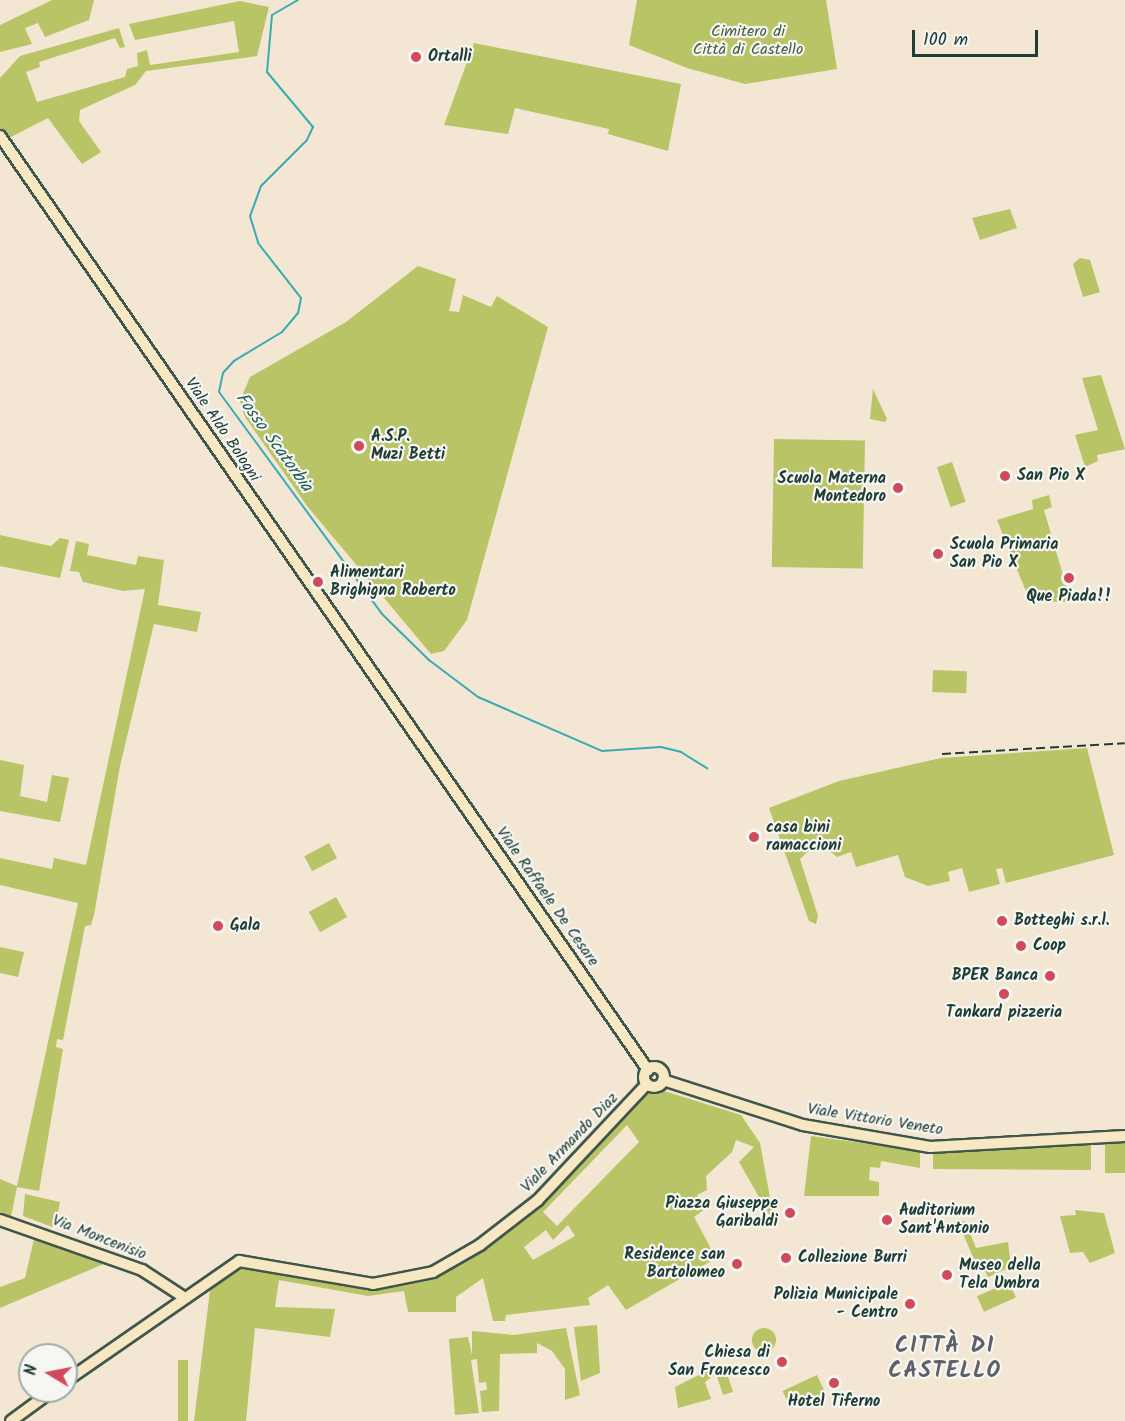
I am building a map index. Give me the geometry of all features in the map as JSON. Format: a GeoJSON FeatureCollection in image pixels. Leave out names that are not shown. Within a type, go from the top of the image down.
{"type":"FeatureCollection","features":[{"type":"Feature","properties":{"kind":"main road","name":"Viale Aldo Bologni"},"geometry":{"type":"LineString","coordinates":[[0,136],[421,741]]}},
{"type":"Feature","properties":{"kind":"main road","name":"Viale Raffaele De Cesare"},"geometry":{"type":"LineString","coordinates":[[421,741],[648,1070]]}},
{"type":"Feature","properties":{"kind":"main road","name":"Viale Vittorio Veneto"},"geometry":{"type":"LineString","coordinates":[[648,1070],[660,1070],[663,1080],[803,1125],[930,1148],[1125,1136]]}},
{"type":"Feature","properties":{"kind":"main road"},"geometry":{"type":"LineString","coordinates":[[648,1070],[647,1084],[656,1087],[663,1080]]}},
{"type":"Feature","properties":{"kind":"main road","name":"Viale Armando Diaz"},"geometry":{"type":"LineString","coordinates":[[78,1372],[182,1296],[239,1261],[373,1284],[433,1272],[480,1245],[538,1200],[647,1084]]}},
{"type":"Feature","properties":{"kind":"main road","name":"Via Moncenisio"},"geometry":{"type":"LineString","coordinates":[[0,1220],[142,1270],[182,1296]]}},
{"type":"Feature","properties":{"kind":"main road"},"geometry":{"type":"LineString","coordinates":[[10,1421],[35,1403]]}},
{"type":"Feature","properties":{"kind":"green space"},"geometry":{"type":"Polygon","coordinates":[[[52,0],[94,0],[89,20],[45,37],[38,23],[25,28],[32,44],[0,52],[0,25],[52,0]]]}},
{"type":"Feature","properties":{"kind":"green space","name":"Cimitero di Città di Castello"},"geometry":{"type":"Polygon","coordinates":[[[637,0],[826,0],[837,69],[745,84],[687,68],[629,45],[637,0]]]}},
{"type":"Feature","properties":{"kind":"green space"},"geometry":{"type":"Polygon","coordinates":[[[240,1],[269,7],[257,56],[146,71],[135,85],[80,110],[79,121],[101,152],[82,164],[48,118],[7,139],[0,127],[0,78],[20,56],[119,28],[125,47],[120,48],[115,38],[39,62],[40,67],[26,72],[37,102],[125,77],[127,69],[138,66],[137,53],[147,50],[150,65],[239,52],[234,21],[135,40],[129,24],[240,1]]]}},
{"type":"Feature","properties":{"kind":"green space"},"geometry":{"type":"Polygon","coordinates":[[[474,43],[681,84],[668,151],[608,134],[609,129],[515,108],[508,134],[444,125],[474,43]]]}},
{"type":"Feature","properties":{"kind":"green space"},"geometry":{"type":"Polygon","coordinates":[[[1010,209],[1017,228],[980,240],[972,218],[1010,209]]]}},
{"type":"Feature","properties":{"kind":"green space"},"geometry":{"type":"Polygon","coordinates":[[[1080,258],[1090,260],[1100,292],[1083,297],[1073,264],[1080,258]]]}},
{"type":"Feature","properties":{"kind":"green space"},"geometry":{"type":"Polygon","coordinates":[[[418,266],[456,279],[449,311],[459,312],[463,295],[491,307],[497,296],[548,327],[467,620],[444,651],[431,654],[307,506],[245,417],[240,401],[250,377],[346,322],[418,266]]]}},
{"type":"Feature","properties":{"kind":"green space"},"geometry":{"type":"Polygon","coordinates":[[[1101,375],[1125,449],[1097,455],[1098,461],[1085,467],[1075,435],[1098,430],[1082,378],[1101,375]]]}},
{"type":"Feature","properties":{"kind":"green space"},"geometry":{"type":"Polygon","coordinates":[[[873,389],[887,419],[885,422],[870,419],[873,389]]]}},
{"type":"Feature","properties":{"kind":"green space"},"geometry":{"type":"Polygon","coordinates":[[[774,439],[865,441],[863,569],[772,567],[774,439]]]}},
{"type":"Feature","properties":{"kind":"green space"},"geometry":{"type":"Polygon","coordinates":[[[952,462],[966,502],[951,507],[937,467],[952,462]]]}},
{"type":"Feature","properties":{"kind":"green space"},"geometry":{"type":"Polygon","coordinates":[[[1049,495],[1052,507],[1044,510],[1071,602],[1030,601],[997,520],[1033,509],[1032,500],[1049,495]]]}},
{"type":"Feature","properties":{"kind":"green space"},"geometry":{"type":"Polygon","coordinates":[[[0,535],[51,546],[60,538],[69,540],[60,578],[0,566],[0,535]]]}},
{"type":"Feature","properties":{"kind":"green space"},"geometry":{"type":"Polygon","coordinates":[[[76,541],[89,544],[87,555],[136,565],[138,556],[164,560],[158,605],[201,612],[197,632],[154,624],[120,766],[94,915],[91,925],[85,926],[63,1040],[57,1039],[56,1047],[63,1049],[39,1191],[17,1187],[10,1222],[0,1220],[0,1179],[17,1186],[78,903],[0,885],[0,858],[52,869],[54,858],[86,865],[145,589],[123,591],[83,582],[79,572],[70,571],[76,541]]]}},
{"type":"Feature","properties":{"kind":"green space"},"geometry":{"type":"Polygon","coordinates":[[[933,670],[967,671],[966,693],[932,692],[933,670]]]}},
{"type":"Feature","properties":{"kind":"green space"},"geometry":{"type":"Polygon","coordinates":[[[1087,748],[1114,855],[1006,883],[1002,868],[996,869],[1000,884],[969,892],[962,868],[948,872],[950,881],[928,886],[905,877],[898,855],[856,867],[851,852],[837,857],[827,849],[809,850],[800,859],[818,916],[816,924],[809,921],[769,808],[839,781],[941,758],[1087,748]]]}},
{"type":"Feature","properties":{"kind":"green space"},"geometry":{"type":"Polygon","coordinates":[[[0,760],[24,765],[20,796],[47,802],[52,775],[69,778],[60,822],[0,811],[0,760]]]}},
{"type":"Feature","properties":{"kind":"green space"},"geometry":{"type":"Polygon","coordinates":[[[329,843],[337,858],[312,871],[304,856],[329,843]]]}},
{"type":"Feature","properties":{"kind":"green space"},"geometry":{"type":"Polygon","coordinates":[[[336,897],[347,917],[320,932],[309,912],[336,897]]]}},
{"type":"Feature","properties":{"kind":"green space"},"geometry":{"type":"Polygon","coordinates":[[[0,947],[24,952],[18,977],[0,973],[0,947]]]}},
{"type":"Feature","properties":{"kind":"green space"},"geometry":{"type":"Polygon","coordinates":[[[661,1090],[741,1115],[760,1143],[775,1225],[739,1162],[754,1147],[736,1140],[732,1152],[706,1176],[707,1190],[697,1195],[705,1209],[694,1217],[716,1258],[626,1310],[608,1285],[588,1298],[590,1305],[506,1315],[505,1321],[493,1321],[483,1278],[456,1297],[456,1312],[408,1312],[404,1291],[368,1296],[279,1280],[275,1307],[335,1309],[330,1337],[255,1328],[246,1421],[194,1421],[211,1282],[236,1266],[255,1265],[370,1287],[434,1277],[541,1203],[643,1096],[661,1090]],[[627,1125],[543,1212],[557,1226],[639,1142],[627,1125]],[[568,1225],[553,1240],[546,1230],[524,1247],[533,1260],[575,1236],[568,1225]]]}},
{"type":"Feature","properties":{"kind":"green space"},"geometry":{"type":"Polygon","coordinates":[[[811,1136],[920,1151],[920,1168],[881,1161],[880,1168],[870,1167],[869,1180],[879,1182],[879,1196],[804,1196],[811,1136]]]}},
{"type":"Feature","properties":{"kind":"green space"},"geometry":{"type":"Polygon","coordinates":[[[1105,1143],[1125,1143],[1125,1173],[1105,1173],[1105,1143]]]}},
{"type":"Feature","properties":{"kind":"green space"},"geometry":{"type":"Polygon","coordinates":[[[1091,1144],[1091,1170],[933,1169],[933,1152],[1091,1144]]]}},
{"type":"Feature","properties":{"kind":"green space"},"geometry":{"type":"Polygon","coordinates":[[[25,1194],[60,1202],[55,1228],[23,1216],[25,1194]]]}},
{"type":"Feature","properties":{"kind":"green space"},"geometry":{"type":"Polygon","coordinates":[[[1075,1210],[1104,1213],[1115,1253],[1090,1263],[1083,1252],[1070,1253],[1060,1216],[1076,1215],[1075,1210]]]}},
{"type":"Feature","properties":{"kind":"green space"},"geometry":{"type":"Polygon","coordinates":[[[965,1221],[976,1248],[1008,1242],[1011,1267],[988,1277],[984,1269],[979,1271],[958,1222],[965,1221]]]}},
{"type":"Feature","properties":{"kind":"green space"},"geometry":{"type":"Polygon","coordinates":[[[34,1239],[106,1263],[0,1308],[0,1287],[25,1278],[34,1239]]]}},
{"type":"Feature","properties":{"kind":"green space"},"geometry":{"type":"Polygon","coordinates":[[[1009,1282],[1016,1298],[984,1312],[977,1296],[1009,1282]]]}},
{"type":"Feature","properties":{"kind":"green space"},"geometry":{"type":"Polygon","coordinates":[[[597,1325],[600,1373],[581,1381],[574,1327],[597,1325]]]}},
{"type":"Feature","properties":{"kind":"green space"},"geometry":{"type":"Polygon","coordinates":[[[566,1328],[580,1395],[565,1400],[565,1369],[552,1351],[537,1343],[537,1353],[500,1354],[499,1411],[482,1412],[480,1391],[487,1390],[486,1382],[479,1383],[477,1359],[471,1360],[479,1413],[455,1415],[449,1339],[468,1337],[472,1355],[472,1331],[514,1335],[566,1328]]]}},
{"type":"Feature","properties":{"kind":"green space"},"geometry":{"type":"Polygon","coordinates":[[[764,1328],[769,1329],[775,1335],[775,1345],[769,1351],[764,1352],[759,1351],[753,1345],[752,1340],[753,1335],[759,1329],[764,1328]]]}},
{"type":"Feature","properties":{"kind":"green space"},"geometry":{"type":"Polygon","coordinates":[[[178,1360],[188,1360],[188,1421],[178,1421],[178,1360]]]}},
{"type":"Feature","properties":{"kind":"green space"},"geometry":{"type":"Polygon","coordinates":[[[717,1366],[720,1372],[726,1370],[733,1392],[723,1395],[716,1374],[705,1382],[711,1399],[678,1408],[675,1387],[717,1366]]]}},
{"type":"Feature","properties":{"kind":"green space"},"geometry":{"type":"Polygon","coordinates":[[[817,1375],[825,1392],[791,1408],[783,1391],[817,1375]]]}},
{"type":"Feature","properties":{"kind":"waterway","name":"Fosso Scatorbia"},"geometry":{"type":"LineString","coordinates":[[298,0],[272,15],[267,72],[313,127],[307,140],[261,186],[250,216],[258,243],[301,298],[298,313],[282,332],[234,361],[223,373],[219,392],[382,614],[429,660],[478,697],[602,751],[661,747],[681,752],[707,768]]}},
{"type":"Feature","properties":{"kind":"railway"},"geometry":{"type":"LineString","coordinates":[[942,754],[1125,743]]}},
{"type":"Feature","properties":{"kind":"place","name":"Ortalli"},"geometry":{"type":"Point","coordinates":[416,57]}},
{"type":"Feature","properties":{"kind":"place","name":"A.S.P. Muzi Betti"},"geometry":{"type":"Point","coordinates":[359,446]}},
{"type":"Feature","properties":{"kind":"place","name":"San Pio X"},"geometry":{"type":"Point","coordinates":[1005,476]}},
{"type":"Feature","properties":{"kind":"place","name":"Scuola Materna Montedoro"},"geometry":{"type":"Point","coordinates":[898,488]}},
{"type":"Feature","properties":{"kind":"place","name":"Scuola Primaria San Pio X"},"geometry":{"type":"Point","coordinates":[938,554]}},
{"type":"Feature","properties":{"kind":"place","name":"Que Piada!!"},"geometry":{"type":"Point","coordinates":[1069,578]}},
{"type":"Feature","properties":{"kind":"place","name":"Alimentari Brighigna Roberto"},"geometry":{"type":"Point","coordinates":[318,582]}},
{"type":"Feature","properties":{"kind":"place","name":"casa bini ramaccioni"},"geometry":{"type":"Point","coordinates":[754,837]}},
{"type":"Feature","properties":{"kind":"place","name":"Botteghi s.r.l."},"geometry":{"type":"Point","coordinates":[1002,921]}},
{"type":"Feature","properties":{"kind":"place","name":"Gala"},"geometry":{"type":"Point","coordinates":[218,926]}},
{"type":"Feature","properties":{"kind":"place","name":"Coop"},"geometry":{"type":"Point","coordinates":[1021,946]}},
{"type":"Feature","properties":{"kind":"place","name":"BPER Banca"},"geometry":{"type":"Point","coordinates":[1050,976]}},
{"type":"Feature","properties":{"kind":"place","name":"Tankard pizzeria"},"geometry":{"type":"Point","coordinates":[1004,994]}},
{"type":"Feature","properties":{"kind":"place","name":"Piazza Giuseppe Garibaldi"},"geometry":{"type":"Point","coordinates":[790,1213]}},
{"type":"Feature","properties":{"kind":"place","name":"Auditorium Sant'Antonio"},"geometry":{"type":"Point","coordinates":[887,1220]}},
{"type":"Feature","properties":{"kind":"place","name":"Collezione Burri"},"geometry":{"type":"Point","coordinates":[786,1258]}},
{"type":"Feature","properties":{"kind":"place","name":"Residence san Bartolomeo"},"geometry":{"type":"Point","coordinates":[737,1264]}},
{"type":"Feature","properties":{"kind":"place","name":"Museo della Tela Umbra"},"geometry":{"type":"Point","coordinates":[947,1275]}},
{"type":"Feature","properties":{"kind":"place","name":"Polizia Municipale - Centro"},"geometry":{"type":"Point","coordinates":[910,1304]}},
{"type":"Feature","properties":{"kind":"place","name":"Chiesa di San Francesco"},"geometry":{"type":"Point","coordinates":[782,1362]}},
{"type":"Feature","properties":{"kind":"place","name":"Hotel Tiferno"},"geometry":{"type":"Point","coordinates":[834,1383]}},
{"type":"Feature","properties":{"kind":"district","name":"CITTÀ DI CASTELLO"},"geometry":{"type":"Point","coordinates":[945,1358]}}]}
